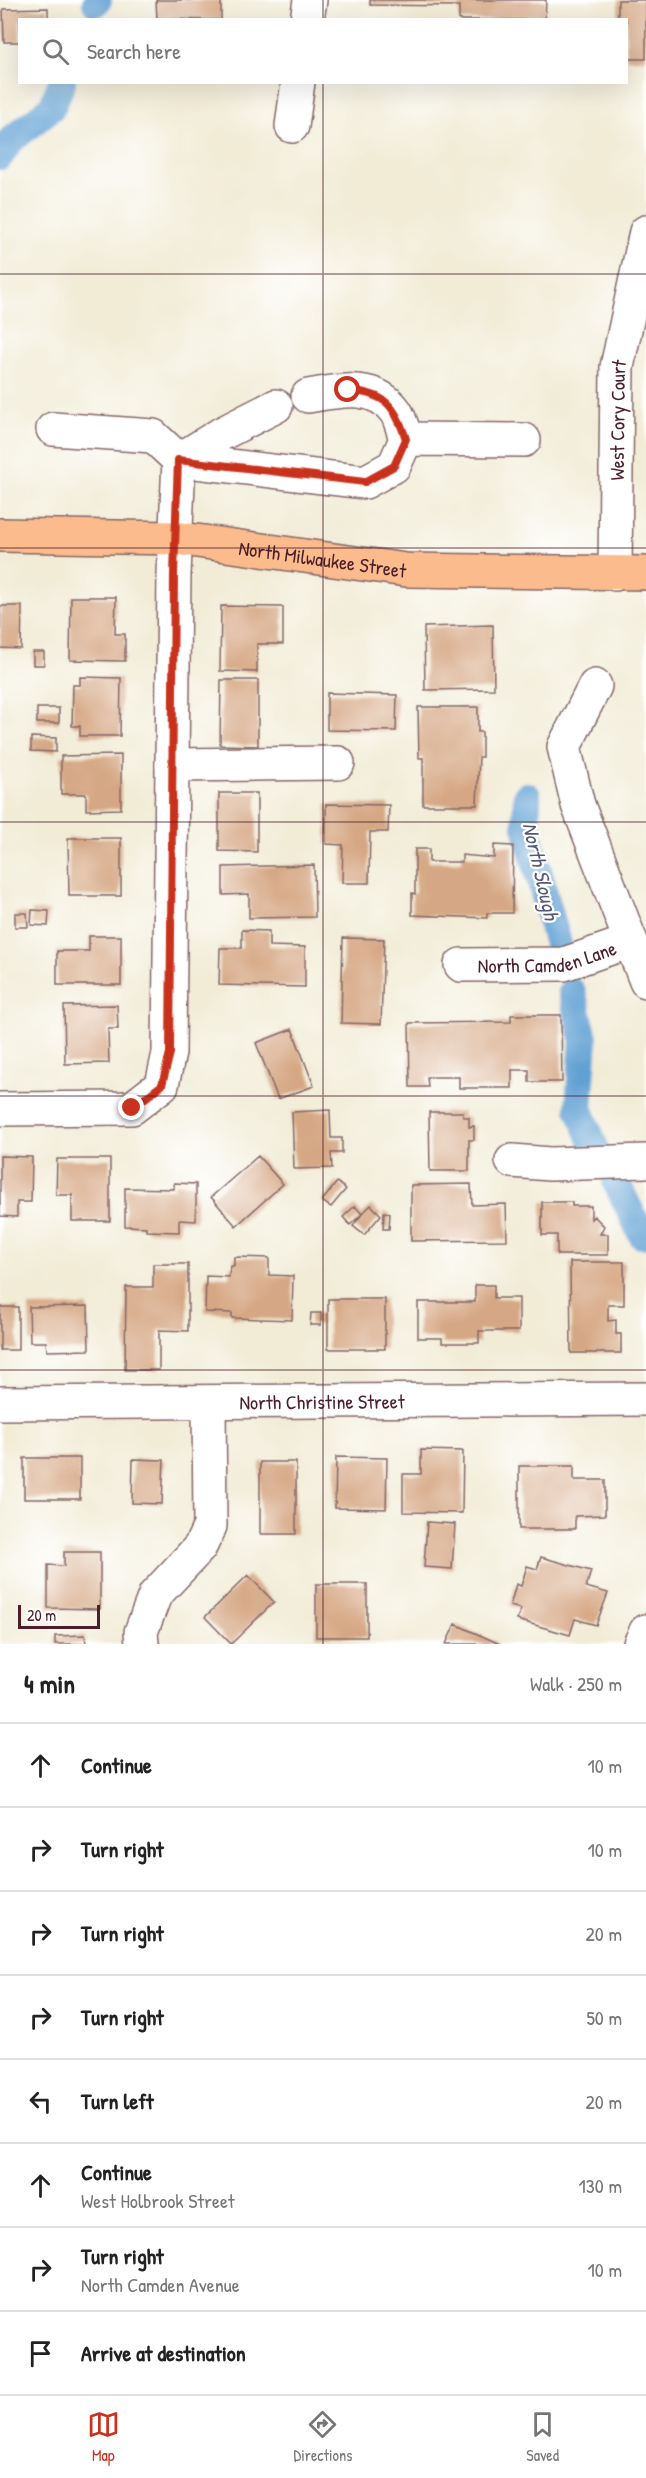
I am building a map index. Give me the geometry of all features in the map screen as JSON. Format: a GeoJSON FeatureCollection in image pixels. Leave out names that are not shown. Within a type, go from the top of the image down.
{"type":"FeatureCollection","features":[{"type":"Feature","properties":{"kind":"main road","name":"North Milwaukee Street"},"geometry":{"type":"LineString","coordinates":[[0,535],[175,538],[406,570],[631,573]]}},
{"type":"Feature","properties":{"kind":"street"},"geometry":{"type":"LineString","coordinates":[[307,18],[310,0]]}},
{"type":"Feature","properties":{"kind":"street"},"geometry":{"type":"LineString","coordinates":[[292,126],[298,84]]}},
{"type":"Feature","properties":{"kind":"street","name":"West Cory Court"},"geometry":{"type":"LineString","coordinates":[[631,573],[617,367],[646,232]]}},
{"type":"Feature","properties":{"kind":"street"},"geometry":{"type":"LineString","coordinates":[[53,429],[153,436],[178,460],[365,482],[394,466],[406,439],[398,414],[387,401],[369,392],[348,390],[308,396]]}},
{"type":"Feature","properties":{"kind":"street"},"geometry":{"type":"LineString","coordinates":[[178,460],[220,434],[276,406]]}},
{"type":"Feature","properties":{"kind":"street"},"geometry":{"type":"LineString","coordinates":[[406,439],[524,440]]}},
{"type":"Feature","properties":{"kind":"street"},"geometry":{"type":"LineString","coordinates":[[0,1109],[132,1108],[162,1085],[170,1053],[175,538],[178,460]]}},
{"type":"Feature","properties":{"kind":"street"},"geometry":{"type":"LineString","coordinates":[[596,686],[564,747],[578,805],[646,981]]}},
{"type":"Feature","properties":{"kind":"street"},"geometry":{"type":"LineString","coordinates":[[172,765],[338,763]]}},
{"type":"Feature","properties":{"kind":"street","name":"North Camden Lane"},"geometry":{"type":"LineString","coordinates":[[461,965],[564,964],[631,941]]}},
{"type":"Feature","properties":{"kind":"street"},"geometry":{"type":"LineString","coordinates":[[512,1161],[550,1164],[646,1161]]}},
{"type":"Feature","properties":{"kind":"street","name":"North Christine Street"},"geometry":{"type":"LineString","coordinates":[[0,1403],[646,1399]]}},
{"type":"Feature","properties":{"kind":"street"},"geometry":{"type":"LineString","coordinates":[[142,1644],[141,1632],[155,1595],[201,1547],[210,1526],[209,1402]]}},
{"type":"Feature","properties":{"kind":"street"},"geometry":{"type":"LineString","coordinates":[[640,1644],[646,1631]]}},
{"type":"Feature","properties":{"kind":"building"},"geometry":{"type":"Polygon","coordinates":[[[156,0],[221,0],[221,18],[157,18],[156,0]]]}},
{"type":"Feature","properties":{"kind":"building"},"geometry":{"type":"Polygon","coordinates":[[[370,0],[546,0],[545,18],[459,18],[459,6],[370,5],[370,0]]]}},
{"type":"Feature","properties":{"kind":"building"},"geometry":{"type":"Polygon","coordinates":[[[618,0],[646,0],[646,59],[628,59],[628,18],[618,18],[618,0]]]}},
{"type":"Feature","properties":{"kind":"building"},"geometry":{"type":"Polygon","coordinates":[[[48,8],[48,18],[18,18],[18,42],[4,42],[3,9],[48,8]]]}},
{"type":"Feature","properties":{"kind":"building"},"geometry":{"type":"Polygon","coordinates":[[[71,597],[116,597],[115,634],[125,634],[125,661],[70,660],[71,597]]]}},
{"type":"Feature","properties":{"kind":"building"},"geometry":{"type":"Polygon","coordinates":[[[0,606],[22,606],[21,649],[0,648],[0,606]]]}},
{"type":"Feature","properties":{"kind":"building"},"geometry":{"type":"Polygon","coordinates":[[[221,606],[283,607],[283,644],[257,644],[257,672],[220,671],[221,606]]]}},
{"type":"Feature","properties":{"kind":"building"},"geometry":{"type":"Polygon","coordinates":[[[493,625],[494,689],[425,690],[424,627],[493,625]]]}},
{"type":"Feature","properties":{"kind":"building"},"geometry":{"type":"Polygon","coordinates":[[[33,652],[44,652],[44,665],[33,665],[33,652]]]}},
{"type":"Feature","properties":{"kind":"building"},"geometry":{"type":"Polygon","coordinates":[[[80,677],[121,678],[120,736],[80,736],[80,726],[72,726],[73,685],[80,685],[80,677]]]}},
{"type":"Feature","properties":{"kind":"building"},"geometry":{"type":"Polygon","coordinates":[[[221,680],[258,680],[258,746],[220,745],[221,680]]]}},
{"type":"Feature","properties":{"kind":"building"},"geometry":{"type":"Polygon","coordinates":[[[327,693],[397,695],[396,731],[327,730],[327,693]]]}},
{"type":"Feature","properties":{"kind":"building"},"geometry":{"type":"Polygon","coordinates":[[[418,707],[478,707],[478,732],[482,732],[482,757],[479,757],[477,805],[423,805],[423,758],[419,758],[418,707]]]}},
{"type":"Feature","properties":{"kind":"building"},"geometry":{"type":"Polygon","coordinates":[[[37,708],[59,708],[59,723],[37,723],[37,708]]]}},
{"type":"Feature","properties":{"kind":"building"},"geometry":{"type":"Polygon","coordinates":[[[31,737],[56,738],[56,752],[31,751],[31,737]]]}},
{"type":"Feature","properties":{"kind":"building"},"geometry":{"type":"Polygon","coordinates":[[[121,755],[121,809],[86,810],[86,794],[61,794],[61,756],[121,755]]]}},
{"type":"Feature","properties":{"kind":"building"},"geometry":{"type":"Polygon","coordinates":[[[219,793],[257,793],[257,852],[219,851],[219,793]]]}},
{"type":"Feature","properties":{"kind":"building"},"geometry":{"type":"Polygon","coordinates":[[[326,804],[389,805],[388,832],[370,832],[369,883],[342,883],[343,845],[326,844],[326,804]]]}},
{"type":"Feature","properties":{"kind":"building"},"geometry":{"type":"Polygon","coordinates":[[[68,838],[121,838],[121,896],[69,896],[68,838]]]}},
{"type":"Feature","properties":{"kind":"building"},"geometry":{"type":"Polygon","coordinates":[[[494,845],[513,846],[512,913],[487,913],[487,918],[412,915],[412,893],[415,894],[415,849],[429,849],[429,862],[462,862],[462,855],[494,858],[494,845]]]}},
{"type":"Feature","properties":{"kind":"building"},"geometry":{"type":"Polygon","coordinates":[[[314,865],[315,917],[249,918],[249,894],[223,895],[223,867],[314,865]]]}},
{"type":"Feature","properties":{"kind":"building"},"geometry":{"type":"Polygon","coordinates":[[[32,910],[49,911],[48,926],[31,925],[32,910]]]}},
{"type":"Feature","properties":{"kind":"building"},"geometry":{"type":"Polygon","coordinates":[[[15,913],[27,913],[28,927],[15,927],[15,913]]]}},
{"type":"Feature","properties":{"kind":"building"},"geometry":{"type":"Polygon","coordinates":[[[242,930],[269,931],[269,946],[305,947],[305,987],[219,985],[220,948],[242,948],[242,930]]]}},
{"type":"Feature","properties":{"kind":"building"},"geometry":{"type":"Polygon","coordinates":[[[89,936],[121,936],[121,985],[57,985],[57,951],[89,951],[89,936]]]}},
{"type":"Feature","properties":{"kind":"building"},"geometry":{"type":"Polygon","coordinates":[[[343,938],[384,939],[381,1024],[341,1023],[343,938]]]}},
{"type":"Feature","properties":{"kind":"building"},"geometry":{"type":"Polygon","coordinates":[[[117,1005],[118,1029],[108,1029],[109,1063],[65,1064],[64,1006],[117,1005]]]}},
{"type":"Feature","properties":{"kind":"building"},"geometry":{"type":"Polygon","coordinates":[[[511,1015],[561,1015],[562,1082],[529,1082],[529,1070],[512,1070],[512,1088],[459,1088],[459,1077],[427,1077],[428,1087],[410,1087],[409,1023],[511,1022],[511,1015]]]}},
{"type":"Feature","properties":{"kind":"building"},"geometry":{"type":"Polygon","coordinates":[[[292,1029],[314,1086],[278,1099],[256,1043],[292,1029]]]}},
{"type":"Feature","properties":{"kind":"building"},"geometry":{"type":"Polygon","coordinates":[[[330,1110],[331,1138],[342,1138],[342,1153],[331,1153],[332,1168],[294,1169],[292,1112],[330,1110]]]}},
{"type":"Feature","properties":{"kind":"building"},"geometry":{"type":"Polygon","coordinates":[[[429,1112],[463,1112],[463,1117],[469,1117],[469,1127],[474,1126],[474,1140],[469,1140],[469,1171],[430,1171],[429,1112]]]}},
{"type":"Feature","properties":{"kind":"building"},"geometry":{"type":"Polygon","coordinates":[[[0,1156],[32,1157],[31,1202],[17,1202],[17,1217],[0,1216],[0,1156]]]}},
{"type":"Feature","properties":{"kind":"building"},"geometry":{"type":"Polygon","coordinates":[[[258,1156],[283,1184],[236,1226],[211,1197],[258,1156]]]}},
{"type":"Feature","properties":{"kind":"building"},"geometry":{"type":"Polygon","coordinates":[[[57,1159],[110,1159],[110,1221],[72,1221],[72,1195],[56,1195],[57,1159]]]}},
{"type":"Feature","properties":{"kind":"building"},"geometry":{"type":"Polygon","coordinates":[[[337,1182],[346,1189],[331,1207],[322,1201],[337,1182]]]}},
{"type":"Feature","properties":{"kind":"building"},"geometry":{"type":"Polygon","coordinates":[[[174,1183],[196,1184],[196,1221],[179,1220],[179,1232],[146,1231],[146,1227],[125,1226],[125,1188],[174,1189],[174,1183]]]}},
{"type":"Feature","properties":{"kind":"building"},"geometry":{"type":"Polygon","coordinates":[[[471,1184],[472,1205],[506,1204],[507,1240],[411,1241],[411,1185],[471,1184]]]}},
{"type":"Feature","properties":{"kind":"building"},"geometry":{"type":"Polygon","coordinates":[[[542,1202],[572,1202],[572,1206],[591,1206],[591,1219],[594,1216],[604,1226],[600,1234],[608,1234],[608,1255],[557,1255],[557,1235],[542,1235],[542,1202]]]}},
{"type":"Feature","properties":{"kind":"building"},"geometry":{"type":"Polygon","coordinates":[[[371,1205],[381,1215],[364,1235],[353,1226],[371,1205]]]}},
{"type":"Feature","properties":{"kind":"building"},"geometry":{"type":"Polygon","coordinates":[[[355,1206],[362,1214],[350,1225],[343,1217],[355,1206]]]}},
{"type":"Feature","properties":{"kind":"building"},"geometry":{"type":"Polygon","coordinates":[[[384,1212],[390,1213],[389,1229],[383,1229],[384,1212]]]}},
{"type":"Feature","properties":{"kind":"building"},"geometry":{"type":"Polygon","coordinates":[[[234,1257],[269,1258],[269,1275],[293,1276],[292,1320],[232,1318],[232,1313],[205,1312],[206,1276],[229,1277],[230,1266],[234,1266],[234,1257]]]}},
{"type":"Feature","properties":{"kind":"building"},"geometry":{"type":"Polygon","coordinates":[[[570,1262],[624,1262],[624,1305],[608,1305],[608,1321],[616,1320],[616,1334],[621,1334],[621,1353],[571,1353],[570,1262]]]}},
{"type":"Feature","properties":{"kind":"building"},"geometry":{"type":"Polygon","coordinates":[[[153,1264],[188,1264],[188,1331],[159,1330],[159,1370],[125,1370],[126,1287],[153,1287],[153,1264]]]}},
{"type":"Feature","properties":{"kind":"building"},"geometry":{"type":"Polygon","coordinates":[[[475,1285],[494,1285],[494,1298],[519,1298],[519,1331],[479,1331],[479,1343],[442,1343],[442,1338],[418,1338],[418,1302],[475,1302],[475,1285]]]}},
{"type":"Feature","properties":{"kind":"building"},"geometry":{"type":"Polygon","coordinates":[[[328,1299],[385,1299],[385,1349],[328,1349],[328,1299]]]}},
{"type":"Feature","properties":{"kind":"building"},"geometry":{"type":"Polygon","coordinates":[[[88,1306],[89,1350],[47,1351],[46,1342],[30,1342],[29,1307],[88,1306]]]}},
{"type":"Feature","properties":{"kind":"building"},"geometry":{"type":"Polygon","coordinates":[[[0,1307],[18,1307],[18,1350],[0,1350],[0,1307]]]}},
{"type":"Feature","properties":{"kind":"building"},"geometry":{"type":"Polygon","coordinates":[[[311,1313],[321,1313],[321,1325],[310,1325],[311,1313]]]}},
{"type":"Feature","properties":{"kind":"building"},"geometry":{"type":"Polygon","coordinates":[[[421,1450],[463,1451],[462,1513],[403,1512],[403,1474],[421,1474],[421,1450]]]}},
{"type":"Feature","properties":{"kind":"building"},"geometry":{"type":"Polygon","coordinates":[[[336,1457],[387,1458],[386,1509],[335,1508],[336,1457]]]}},
{"type":"Feature","properties":{"kind":"building"},"geometry":{"type":"Polygon","coordinates":[[[24,1458],[80,1458],[80,1499],[24,1499],[24,1458]]]}},
{"type":"Feature","properties":{"kind":"building"},"geometry":{"type":"Polygon","coordinates":[[[133,1459],[164,1460],[162,1504],[132,1503],[133,1459]]]}},
{"type":"Feature","properties":{"kind":"building"},"geometry":{"type":"Polygon","coordinates":[[[260,1462],[296,1462],[296,1534],[260,1534],[260,1462]]]}},
{"type":"Feature","properties":{"kind":"building"},"geometry":{"type":"Polygon","coordinates":[[[519,1466],[574,1466],[574,1480],[605,1480],[605,1515],[575,1516],[575,1529],[519,1529],[519,1466]]]}},
{"type":"Feature","properties":{"kind":"building"},"geometry":{"type":"Polygon","coordinates":[[[427,1522],[455,1524],[452,1569],[424,1567],[427,1522]]]}},
{"type":"Feature","properties":{"kind":"building"},"geometry":{"type":"Polygon","coordinates":[[[64,1552],[100,1552],[100,1609],[48,1608],[48,1565],[64,1566],[64,1552]]]}},
{"type":"Feature","properties":{"kind":"building"},"geometry":{"type":"Polygon","coordinates":[[[541,1557],[591,1571],[586,1587],[608,1593],[596,1625],[575,1619],[570,1635],[517,1620],[521,1609],[510,1606],[516,1584],[521,1586],[527,1566],[537,1569],[541,1557]]]}},
{"type":"Feature","properties":{"kind":"building"},"geometry":{"type":"Polygon","coordinates":[[[248,1575],[274,1602],[231,1644],[205,1617],[248,1575]]]}},
{"type":"Feature","properties":{"kind":"building"},"geometry":{"type":"Polygon","coordinates":[[[316,1584],[367,1584],[367,1637],[316,1637],[316,1584]]]}},
{"type":"Feature","properties":{"kind":"building"},"geometry":{"type":"Polygon","coordinates":[[[455,1624],[500,1644],[446,1644],[455,1624]]]}},
{"type":"Feature","properties":{"kind":"building"},"geometry":{"type":"Polygon","coordinates":[[[85,1635],[86,1644],[55,1644],[55,1636],[85,1635]]]}},
{"type":"Feature","properties":{"kind":"waterway"},"geometry":{"type":"LineString","coordinates":[[0,156],[10,141],[52,107],[61,84]]}},
{"type":"Feature","properties":{"kind":"waterway","name":"North Slough"},"geometry":{"type":"LineString","coordinates":[[527,796],[526,827],[558,944]]}},
{"type":"Feature","properties":{"kind":"waterway","name":"North Slough"},"geometry":{"type":"LineString","coordinates":[[572,992],[584,1038],[579,1108],[594,1145]]}},
{"type":"Feature","properties":{"kind":"waterway","name":"North Slough"},"geometry":{"type":"LineString","coordinates":[[616,1182],[642,1235]]}},
{"type":"Feature","properties":{"kind":"route"},"geometry":{"type":"LineString","coordinates":[[132,1108],[162,1085],[170,1053],[174,574],[178,460],[365,482],[394,466],[406,439],[398,414],[387,401],[369,392],[348,390]]}}]}
